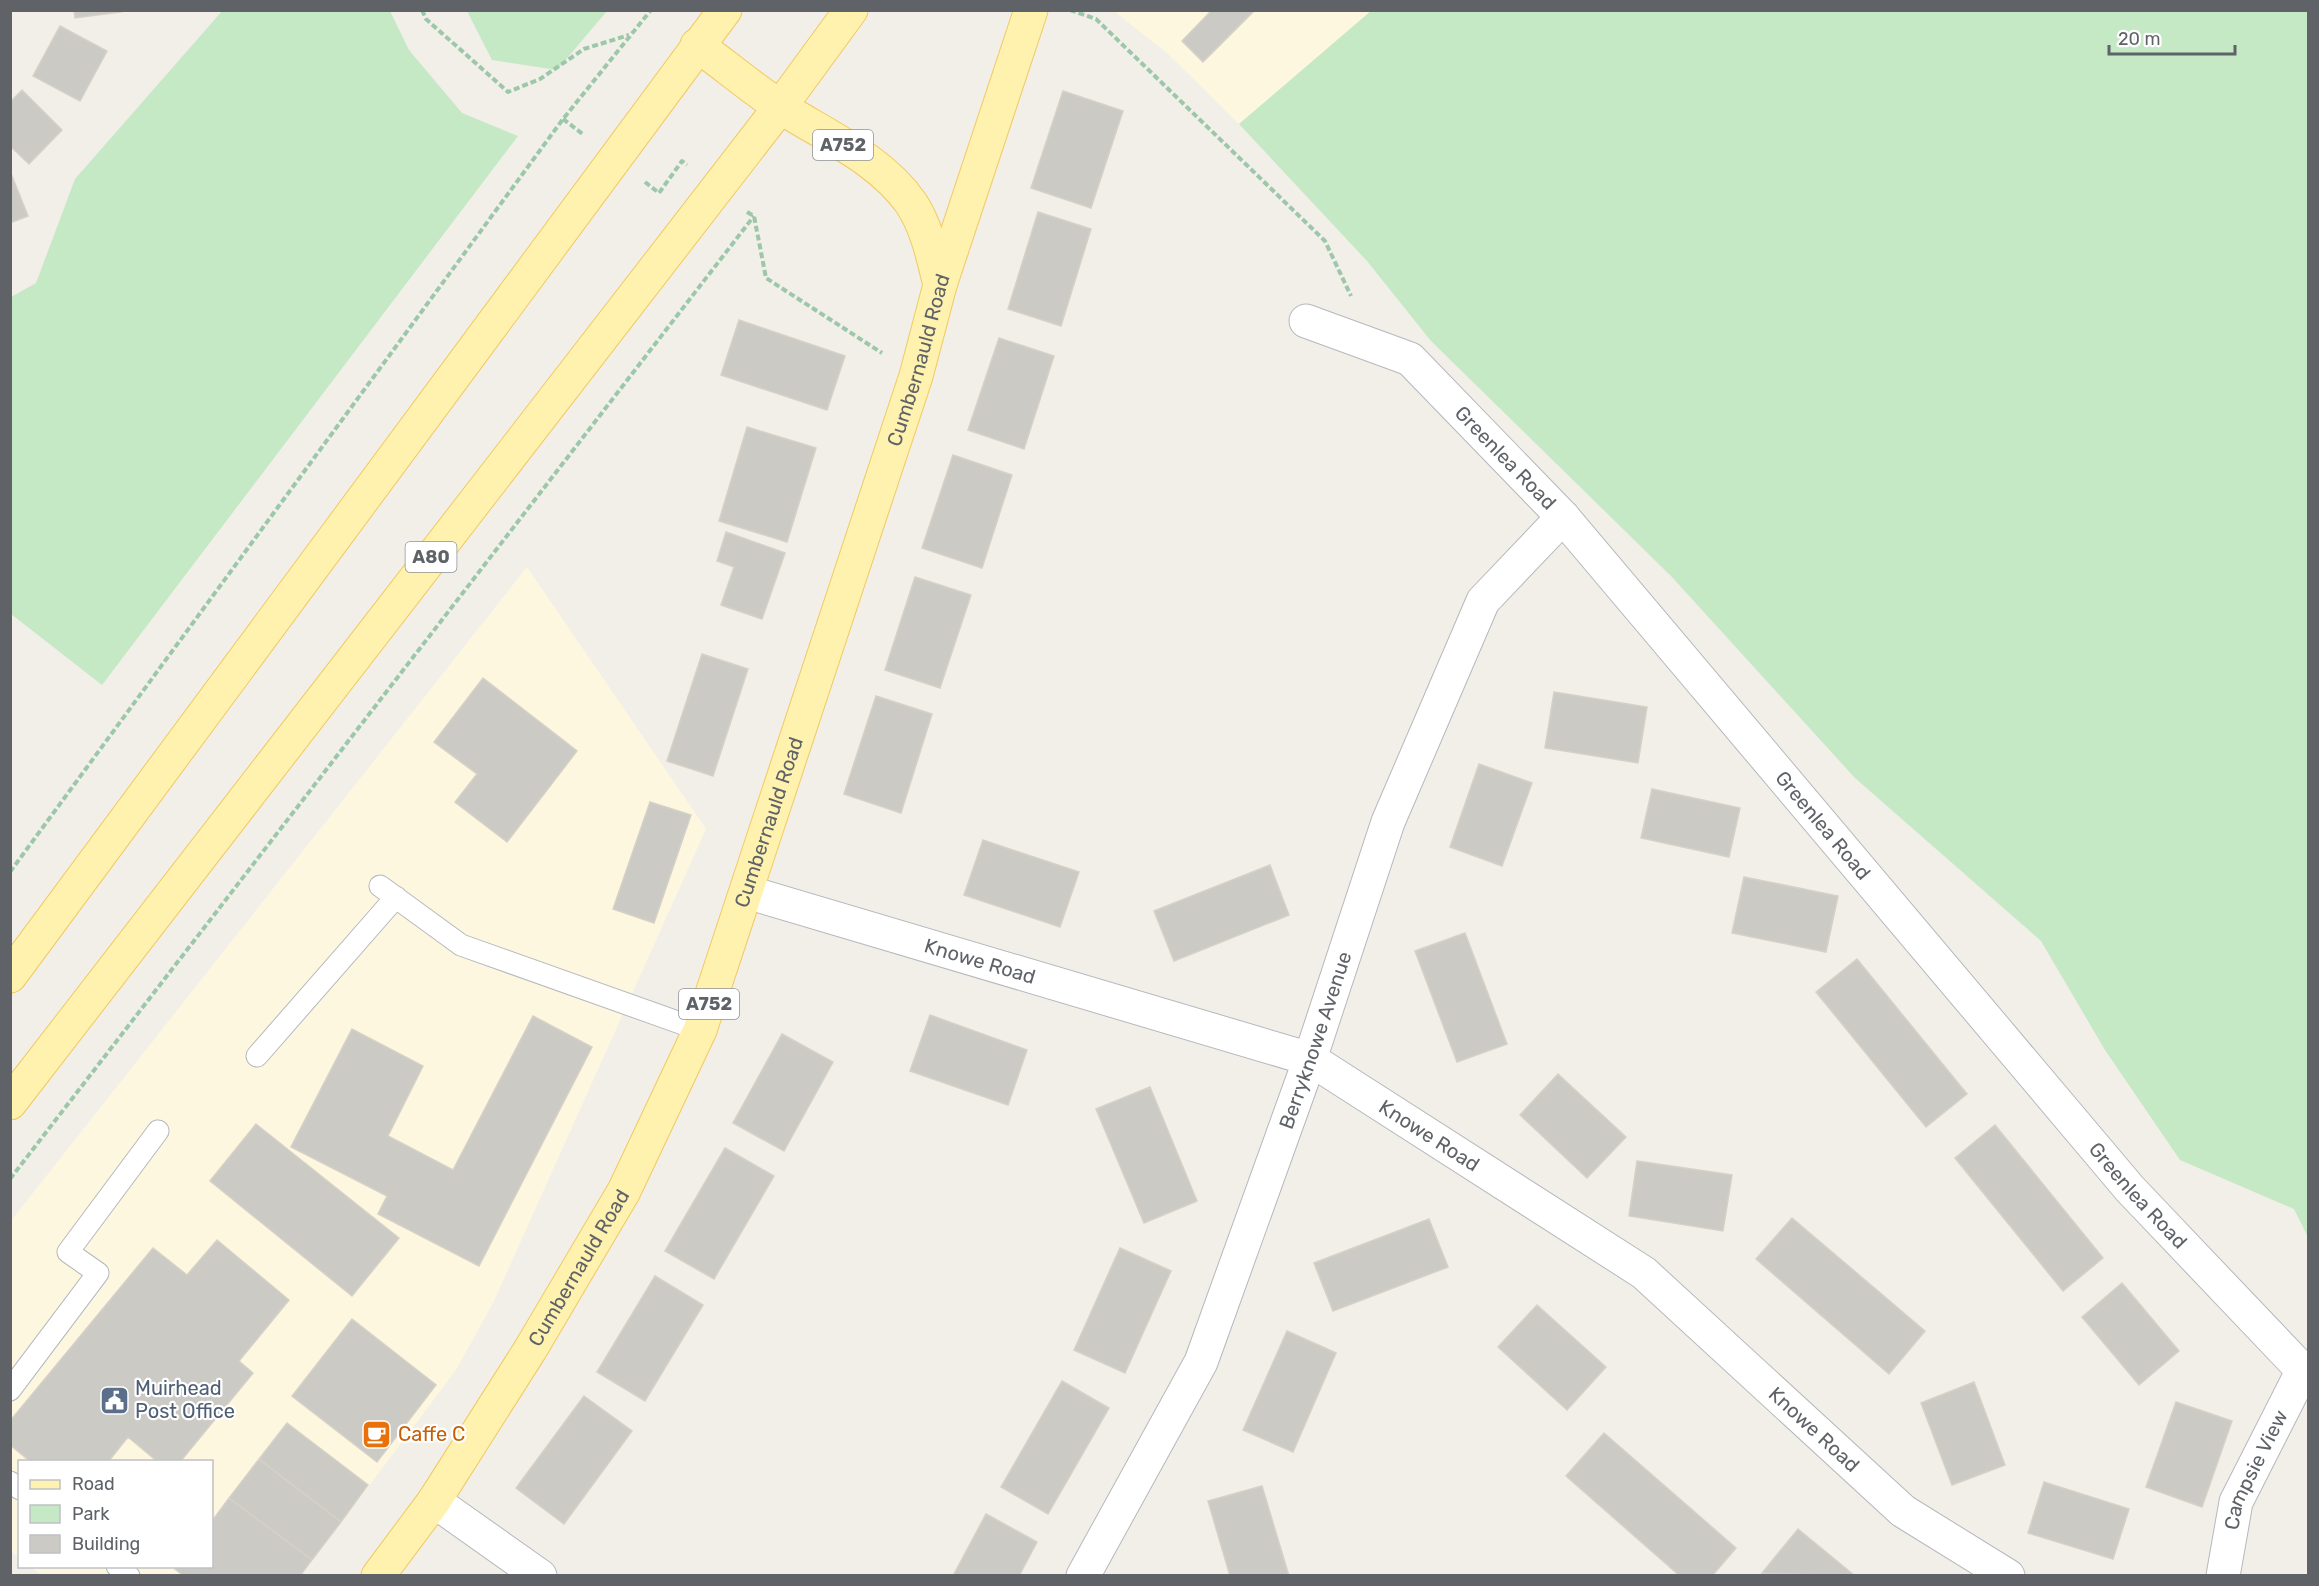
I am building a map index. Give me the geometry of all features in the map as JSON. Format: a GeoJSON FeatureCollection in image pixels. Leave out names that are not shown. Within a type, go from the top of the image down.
{"type":"FeatureCollection","features":[{"type":"Feature","properties":{"kind":"main road"},"geometry":{"type":"LineString","coordinates":[[10,976],[725,10]]}},
{"type":"Feature","properties":{"kind":"main road","name":"A80"},"geometry":{"type":"LineString","coordinates":[[10,1103],[780,107],[851,10]]}},
{"type":"Feature","properties":{"kind":"main road","name":"Cumbernauld Road"},"geometry":{"type":"LineString","coordinates":[[378,1575],[434,1501],[530,1350],[624,1191],[700,1030],[916,376],[940,285],[1031,10]]}},
{"type":"Feature","properties":{"kind":"main road","name":"A752"},"geometry":{"type":"LineString","coordinates":[[697,45],[780,107],[863,158],[911,203],[929,242],[940,285]]}},
{"type":"Feature","properties":{"kind":"street","name":"Greenlea Road"},"geometry":{"type":"LineString","coordinates":[[1306,321],[1410,359],[1563,517],[2130,1189],[2306,1373]]}},
{"type":"Feature","properties":{"kind":"street","name":"Berryknowe Avenue"},"geometry":{"type":"LineString","coordinates":[[1089,1573],[1201,1362],[1310,1059],[1388,822],[1484,601],[1563,517]]}},
{"type":"Feature","properties":{"kind":"street","name":"Knowe Road"},"geometry":{"type":"LineString","coordinates":[[747,892],[1310,1059],[1644,1273],[1903,1511],[2008,1575]]}},
{"type":"Feature","properties":{"kind":"street","name":"Campsie View"},"geometry":{"type":"LineString","coordinates":[[2223,1575],[2236,1502],[2306,1373]]}},
{"type":"Feature","properties":{"kind":"street"},"geometry":{"type":"LineString","coordinates":[[434,1501],[540,1575]]}},
{"type":"Feature","properties":{"kind":"lane"},"geometry":{"type":"LineString","coordinates":[[257,1056],[388,892],[461,945],[700,1030]]}},
{"type":"Feature","properties":{"kind":"lane"},"geometry":{"type":"LineString","coordinates":[[10,1390],[98,1273],[68,1252],[158,1131]]}},
{"type":"Feature","properties":{"kind":"path"},"geometry":{"type":"LineString","coordinates":[[422,10],[426,19],[508,92],[540,79],[584,49],[632,34]]}},
{"type":"Feature","properties":{"kind":"path"},"geometry":{"type":"LineString","coordinates":[[10,872],[564,119],[651,10]]}},
{"type":"Feature","properties":{"kind":"path"},"geometry":{"type":"LineString","coordinates":[[1072,11],[1096,19],[1324,241],[1375,346]]}},
{"type":"Feature","properties":{"kind":"path"},"geometry":{"type":"LineString","coordinates":[[564,119],[659,193],[682,161],[715,189],[754,216],[766,278],[916,376]]}},
{"type":"Feature","properties":{"kind":"path"},"geometry":{"type":"LineString","coordinates":[[10,1179],[754,216]]}},
{"type":"Feature","properties":{"kind":"shaded area"},"geometry":{"type":"Polygon","coordinates":[[[1114,11],[1372,11],[1239,124],[1168,54],[1114,11]]]}},
{"type":"Feature","properties":{"kind":"shaded area"},"geometry":{"type":"Polygon","coordinates":[[[527,567],[706,829],[493,1303],[456,1370],[302,1575],[43,1576],[32,1568],[213,1568],[213,1460],[18,1460],[18,1557],[11,1551],[10,1222],[527,567]]]}},
{"type":"Feature","properties":{"kind":"green space"},"geometry":{"type":"Polygon","coordinates":[[[223,10],[390,11],[409,50],[462,113],[518,136],[102,685],[11,614],[11,297],[36,283],[75,179],[223,10]]]}},
{"type":"Feature","properties":{"kind":"green space"},"geometry":{"type":"Polygon","coordinates":[[[1372,10],[2308,11],[2308,1237],[2294,1209],[2180,1160],[2105,1050],[2041,941],[1855,778],[1671,576],[1431,341],[1367,261],[1239,124],[1372,10]]]}},
{"type":"Feature","properties":{"kind":"green space"},"geometry":{"type":"Polygon","coordinates":[[[467,11],[607,11],[557,70],[492,60],[467,11]]]}},
{"type":"Feature","properties":{"kind":"building"},"geometry":{"type":"Polygon","coordinates":[[[74,10],[120,10],[121,12],[75,18],[74,10]]]}},
{"type":"Feature","properties":{"kind":"building"},"geometry":{"type":"Polygon","coordinates":[[[1212,10],[1255,10],[1203,62],[1182,41],[1212,10]]]}},
{"type":"Feature","properties":{"kind":"building"},"geometry":{"type":"Polygon","coordinates":[[[60,26],[107,51],[80,101],[33,76],[60,26]]]}},
{"type":"Feature","properties":{"kind":"building"},"geometry":{"type":"Polygon","coordinates":[[[22,90],[62,130],[29,164],[10,146],[10,102],[22,90]]]}},
{"type":"Feature","properties":{"kind":"building"},"geometry":{"type":"Polygon","coordinates":[[[1063,91],[1123,111],[1091,208],[1031,188],[1063,91]]]}},
{"type":"Feature","properties":{"kind":"building"},"geometry":{"type":"Polygon","coordinates":[[[10,171],[28,216],[10,223],[10,171]]]}},
{"type":"Feature","properties":{"kind":"building"},"geometry":{"type":"Polygon","coordinates":[[[1038,212],[1091,229],[1061,326],[1008,309],[1038,212]]]}},
{"type":"Feature","properties":{"kind":"building"},"geometry":{"type":"Polygon","coordinates":[[[739,320],[845,356],[827,410],[721,375],[739,320]]]}},
{"type":"Feature","properties":{"kind":"building"},"geometry":{"type":"Polygon","coordinates":[[[999,338],[1054,356],[1024,449],[968,430],[999,338]]]}},
{"type":"Feature","properties":{"kind":"building"},"geometry":{"type":"Polygon","coordinates":[[[747,427],[816,448],[787,542],[719,521],[747,427]]]}},
{"type":"Feature","properties":{"kind":"building"},"geometry":{"type":"Polygon","coordinates":[[[953,455],[1012,475],[982,568],[922,548],[953,455]]]}},
{"type":"Feature","properties":{"kind":"building"},"geometry":{"type":"Polygon","coordinates":[[[726,532],[785,553],[762,619],[721,605],[734,567],[717,561],[726,532]]]}},
{"type":"Feature","properties":{"kind":"building"},"geometry":{"type":"Polygon","coordinates":[[[915,577],[971,595],[940,688],[885,670],[915,577]]]}},
{"type":"Feature","properties":{"kind":"building"},"geometry":{"type":"Polygon","coordinates":[[[702,654],[748,669],[713,776],[667,761],[702,654]]]}},
{"type":"Feature","properties":{"kind":"building"},"geometry":{"type":"Polygon","coordinates":[[[483,678],[577,751],[507,842],[455,802],[477,774],[434,742],[483,678]]]}},
{"type":"Feature","properties":{"kind":"building"},"geometry":{"type":"Polygon","coordinates":[[[1554,692],[1647,707],[1638,763],[1545,748],[1554,692]]]}},
{"type":"Feature","properties":{"kind":"building"},"geometry":{"type":"Polygon","coordinates":[[[876,696],[932,714],[901,813],[844,794],[876,696]]]}},
{"type":"Feature","properties":{"kind":"building"},"geometry":{"type":"Polygon","coordinates":[[[1479,764],[1532,783],[1502,866],[1450,847],[1479,764]]]}},
{"type":"Feature","properties":{"kind":"building"},"geometry":{"type":"Polygon","coordinates":[[[1652,789],[1740,808],[1729,857],[1641,838],[1652,789]]]}},
{"type":"Feature","properties":{"kind":"building"},"geometry":{"type":"Polygon","coordinates":[[[650,802],[691,815],[654,923],[613,909],[650,802]]]}},
{"type":"Feature","properties":{"kind":"building"},"geometry":{"type":"Polygon","coordinates":[[[983,840],[1079,872],[1060,927],[964,895],[983,840]]]}},
{"type":"Feature","properties":{"kind":"building"},"geometry":{"type":"Polygon","coordinates":[[[1270,865],[1289,915],[1174,961],[1154,911],[1270,865]]]}},
{"type":"Feature","properties":{"kind":"building"},"geometry":{"type":"Polygon","coordinates":[[[1744,877],[1838,896],[1826,952],[1732,933],[1744,877]]]}},
{"type":"Feature","properties":{"kind":"building"},"geometry":{"type":"Polygon","coordinates":[[[1465,933],[1507,1044],[1457,1062],[1415,951],[1465,933]]]}},
{"type":"Feature","properties":{"kind":"building"},"geometry":{"type":"Polygon","coordinates":[[[1857,959],[1967,1094],[1926,1127],[1816,992],[1857,959]]]}},
{"type":"Feature","properties":{"kind":"building"},"geometry":{"type":"Polygon","coordinates":[[[930,1015],[1027,1050],[1008,1105],[910,1071],[930,1015]]]}},
{"type":"Feature","properties":{"kind":"building"},"geometry":{"type":"Polygon","coordinates":[[[533,1016],[592,1047],[479,1266],[378,1214],[387,1196],[291,1147],[352,1029],[423,1066],[388,1136],[453,1170],[533,1016]]]}},
{"type":"Feature","properties":{"kind":"building"},"geometry":{"type":"Polygon","coordinates":[[[782,1034],[833,1062],[784,1151],[733,1123],[782,1034]]]}},
{"type":"Feature","properties":{"kind":"building"},"geometry":{"type":"Polygon","coordinates":[[[1558,1074],[1626,1137],[1587,1178],[1520,1115],[1558,1074]]]}},
{"type":"Feature","properties":{"kind":"building"},"geometry":{"type":"Polygon","coordinates":[[[1150,1087],[1197,1201],[1144,1223],[1096,1109],[1150,1087]]]}},
{"type":"Feature","properties":{"kind":"building"},"geometry":{"type":"Polygon","coordinates":[[[256,1124],[399,1238],[352,1296],[210,1181],[256,1124]]]}},
{"type":"Feature","properties":{"kind":"building"},"geometry":{"type":"Polygon","coordinates":[[[1995,1125],[2103,1258],[2063,1291],[1955,1158],[1995,1125]]]}},
{"type":"Feature","properties":{"kind":"building"},"geometry":{"type":"Polygon","coordinates":[[[725,1148],[774,1176],[714,1279],[665,1251],[725,1148]]]}},
{"type":"Feature","properties":{"kind":"building"},"geometry":{"type":"Polygon","coordinates":[[[1637,1161],[1732,1175],[1723,1231],[1629,1216],[1637,1161]]]}},
{"type":"Feature","properties":{"kind":"building"},"geometry":{"type":"Polygon","coordinates":[[[1792,1218],[1925,1331],[1889,1374],[1756,1259],[1792,1218]]]}},
{"type":"Feature","properties":{"kind":"building"},"geometry":{"type":"Polygon","coordinates":[[[1429,1219],[1448,1267],[1333,1311],[1314,1263],[1429,1219]]]}},
{"type":"Feature","properties":{"kind":"building"},"geometry":{"type":"Polygon","coordinates":[[[217,1240],[289,1300],[239,1361],[253,1373],[182,1460],[156,1460],[128,1437],[110,1460],[29,1460],[10,1445],[10,1421],[153,1248],[187,1275],[217,1240]]]}},
{"type":"Feature","properties":{"kind":"building"},"geometry":{"type":"Polygon","coordinates":[[[1120,1248],[1171,1271],[1125,1373],[1074,1350],[1120,1248]]]}},
{"type":"Feature","properties":{"kind":"building"},"geometry":{"type":"Polygon","coordinates":[[[655,1276],[703,1305],[645,1401],[597,1372],[655,1276]]]}},
{"type":"Feature","properties":{"kind":"building"},"geometry":{"type":"Polygon","coordinates":[[[2122,1283],[2179,1351],[2139,1385],[2082,1317],[2122,1283]]]}},
{"type":"Feature","properties":{"kind":"building"},"geometry":{"type":"Polygon","coordinates":[[[1537,1305],[1606,1367],[1567,1410],[1498,1347],[1537,1305]]]}},
{"type":"Feature","properties":{"kind":"building"},"geometry":{"type":"Polygon","coordinates":[[[352,1319],[436,1385],[377,1462],[292,1396],[352,1319]]]}},
{"type":"Feature","properties":{"kind":"building"},"geometry":{"type":"Polygon","coordinates":[[[1287,1331],[1336,1353],[1293,1452],[1243,1430],[1287,1331]]]}},
{"type":"Feature","properties":{"kind":"building"},"geometry":{"type":"Polygon","coordinates":[[[1062,1381],[1109,1408],[1048,1514],[1001,1487],[1062,1381]]]}},
{"type":"Feature","properties":{"kind":"building"},"geometry":{"type":"Polygon","coordinates":[[[1974,1382],[2005,1465],[1952,1485],[1921,1403],[1974,1382]]]}},
{"type":"Feature","properties":{"kind":"building"},"geometry":{"type":"Polygon","coordinates":[[[584,1396],[632,1431],[564,1524],[516,1488],[584,1396]]]}},
{"type":"Feature","properties":{"kind":"building"},"geometry":{"type":"Polygon","coordinates":[[[2176,1402],[2232,1421],[2202,1507],[2146,1487],[2176,1402]]]}},
{"type":"Feature","properties":{"kind":"building"},"geometry":{"type":"Polygon","coordinates":[[[287,1423],[368,1485],[341,1522],[259,1459],[287,1423]]]}},
{"type":"Feature","properties":{"kind":"building"},"geometry":{"type":"Polygon","coordinates":[[[1604,1433],[1736,1548],[1712,1576],[1680,1576],[1566,1476],[1604,1433]]]}},
{"type":"Feature","properties":{"kind":"building"},"geometry":{"type":"Polygon","coordinates":[[[259,1459],[341,1522],[312,1560],[229,1498],[259,1459]]]}},
{"type":"Feature","properties":{"kind":"building"},"geometry":{"type":"Polygon","coordinates":[[[2044,1482],[2129,1509],[2113,1559],[2028,1533],[2044,1482]]]}},
{"type":"Feature","properties":{"kind":"building"},"geometry":{"type":"Polygon","coordinates":[[[1262,1486],[1289,1576],[1230,1576],[1208,1501],[1262,1486]]]}},
{"type":"Feature","properties":{"kind":"building"},"geometry":{"type":"Polygon","coordinates":[[[229,1498],[312,1560],[300,1576],[184,1576],[176,1568],[213,1568],[213,1520],[229,1498]]]}},
{"type":"Feature","properties":{"kind":"building"},"geometry":{"type":"Polygon","coordinates":[[[986,1514],[1037,1542],[1019,1576],[953,1576],[986,1514]]]}},
{"type":"Feature","properties":{"kind":"building"},"geometry":{"type":"Polygon","coordinates":[[[1798,1529],[1855,1576],[1762,1573],[1798,1529]]]}},
{"type":"Feature","properties":{"kind":"place","name":"Muirhead Post Office"},"geometry":{"type":"Point","coordinates":[114,1400]}},
{"type":"Feature","properties":{"kind":"place","name":"Caffe C"},"geometry":{"type":"Point","coordinates":[377,1434]}}]}
